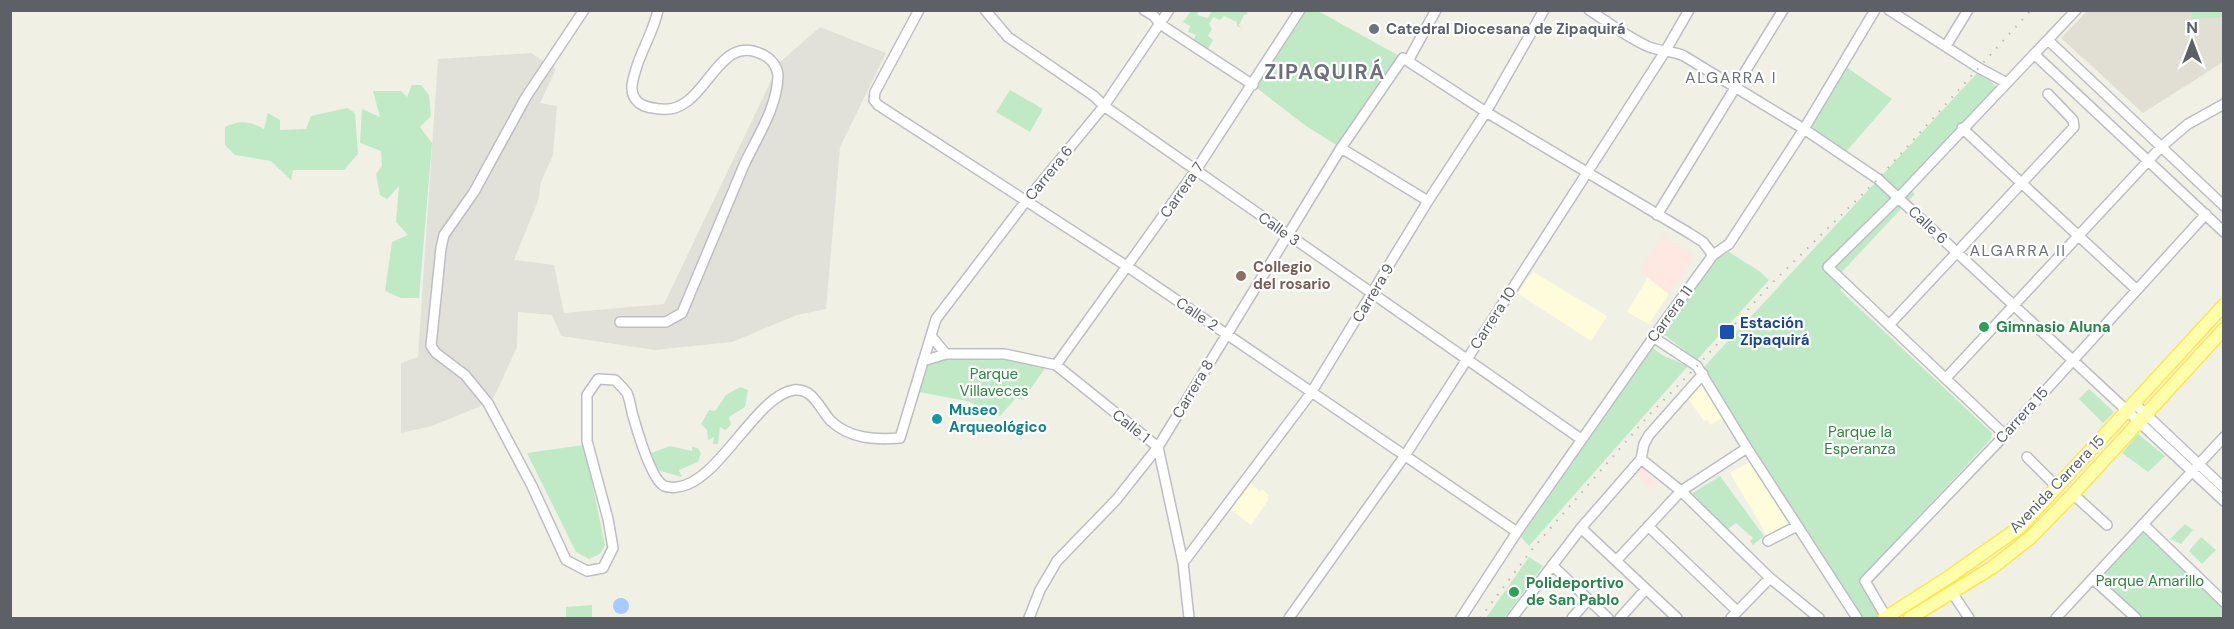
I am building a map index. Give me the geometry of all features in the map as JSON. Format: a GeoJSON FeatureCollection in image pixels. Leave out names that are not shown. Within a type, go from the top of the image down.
{"type":"FeatureCollection","features":[{"type":"Feature","properties":{"kind":"main road","name":"Avenida Carrera 15"},"geometry":{"type":"LineString","coordinates":[[1885,618],[2020,527],[2223,305]]}},
{"type":"Feature","properties":{"kind":"main road","name":"Avenida Carrera 15"},"geometry":{"type":"LineString","coordinates":[[1910,618],[1953,594],[2030,538],[2223,329]]}},
{"type":"Feature","properties":{"kind":"street","name":"Carrera 6"},"geometry":{"type":"LineString","coordinates":[[584,10],[526,97],[474,192],[444,235],[431,346],[436,353],[465,375],[488,403],[532,486],[566,560],[586,571],[603,568],[613,548],[608,519],[587,441],[587,395],[598,379],[615,380],[627,394],[654,477],[664,486],[677,488],[696,482],[782,393],[797,390],[812,396],[831,421],[856,436],[877,440],[900,438],[936,319],[1026,201],[1104,106],[1169,10]]}},
{"type":"Feature","properties":{"kind":"street"},"geometry":{"type":"LineString","coordinates":[[620,322],[666,322],[682,313],[774,100],[778,74],[772,61],[758,52],[744,49],[731,54],[695,95],[680,106],[666,110],[645,108],[635,100],[631,85],[638,62],[655,24],[658,10]]}},
{"type":"Feature","properties":{"kind":"street","name":"Calle 2"},"geometry":{"type":"LineString","coordinates":[[919,10],[876,92],[874,100],[878,105],[1128,267],[1311,393],[1406,454],[1517,532]]}},
{"type":"Feature","properties":{"kind":"street","name":"Calle 3"},"geometry":{"type":"LineString","coordinates":[[985,10],[1008,37],[1581,439]]}},
{"type":"Feature","properties":{"kind":"street"},"geometry":{"type":"LineString","coordinates":[[1144,10],[1154,16],[1160,24],[1253,85]]}},
{"type":"Feature","properties":{"kind":"street","name":"Carrera 7"},"geometry":{"type":"LineString","coordinates":[[1056,365],[1196,170],[1300,10]]}},
{"type":"Feature","properties":{"kind":"street","name":"Carrera 8"},"geometry":{"type":"LineString","coordinates":[[1029,618],[1040,590],[1057,561],[1116,500],[1158,447],[1341,148],[1406,59],[1436,10]]}},
{"type":"Feature","properties":{"kind":"street","name":"Carrera 9"},"geometry":{"type":"LineString","coordinates":[[1183,563],[1311,393],[1428,201],[1486,111],[1544,10]]}},
{"type":"Feature","properties":{"kind":"street","name":"Calle 6"},"geometry":{"type":"LineString","coordinates":[[1589,10],[1645,45],[1678,53],[1804,129],[1878,179],[2072,359],[2131,407],[2195,467],[2223,488]]}},
{"type":"Feature","properties":{"kind":"street","name":"Carrera 10"},"geometry":{"type":"LineString","coordinates":[[1289,618],[1406,454],[1666,50],[1689,10]]}},
{"type":"Feature","properties":{"kind":"street"},"geometry":{"type":"LineString","coordinates":[[1657,215],[1783,10]]}},
{"type":"Feature","properties":{"kind":"street","name":"Carrera 11"},"geometry":{"type":"LineString","coordinates":[[1461,618],[1517,532],[1653,337],[1713,255],[1729,244],[1804,129],[1875,10]]}},
{"type":"Feature","properties":{"kind":"street"},"geometry":{"type":"LineString","coordinates":[[1889,10],[2007,83]]}},
{"type":"Feature","properties":{"kind":"street"},"geometry":{"type":"LineString","coordinates":[[1946,46],[1968,10]]}},
{"type":"Feature","properties":{"kind":"street"},"geometry":{"type":"LineString","coordinates":[[2005,435],[1828,267],[1899,197],[2076,10]]}},
{"type":"Feature","properties":{"kind":"street"},"geometry":{"type":"LineString","coordinates":[[2048,40],[2223,206]]}},
{"type":"Feature","properties":{"kind":"street"},"geometry":{"type":"LineString","coordinates":[[2034,54],[2223,232]]}},
{"type":"Feature","properties":{"kind":"street"},"geometry":{"type":"LineString","coordinates":[[1406,59],[1486,111],[1702,242],[1713,255]]}},
{"type":"Feature","properties":{"kind":"street"},"geometry":{"type":"LineString","coordinates":[[1889,325],[2074,127],[2075,123],[2048,94]]}},
{"type":"Feature","properties":{"kind":"street"},"geometry":{"type":"LineString","coordinates":[[1946,378],[2162,146],[2188,124],[2219,106],[2223,117]]}},
{"type":"Feature","properties":{"kind":"street"},"geometry":{"type":"LineString","coordinates":[[1962,128],[2137,290]]}},
{"type":"Feature","properties":{"kind":"street"},"geometry":{"type":"LineString","coordinates":[[1341,148],[1428,201]]}},
{"type":"Feature","properties":{"kind":"street","name":"Carrera 15"},"geometry":{"type":"LineString","coordinates":[[1885,618],[1865,581],[2005,435],[2206,214]]}},
{"type":"Feature","properties":{"kind":"street"},"geometry":{"type":"LineString","coordinates":[[931,336],[946,354]]}},
{"type":"Feature","properties":{"kind":"street"},"geometry":{"type":"LineString","coordinates":[[1653,337],[1697,366],[1703,374],[1746,448],[1857,618]]}},
{"type":"Feature","properties":{"kind":"street","name":"Calle 1"},"geometry":{"type":"LineString","coordinates":[[923,361],[946,354],[1005,354],[1056,365],[1158,447],[1183,563],[1189,618]]}},
{"type":"Feature","properties":{"kind":"street"},"geometry":{"type":"LineString","coordinates":[[1512,618],[1581,528],[1641,459],[1646,440],[1703,374]]}},
{"type":"Feature","properties":{"kind":"street"},"geometry":{"type":"LineString","coordinates":[[2056,618],[2223,437]]}},
{"type":"Feature","properties":{"kind":"street"},"geometry":{"type":"LineString","coordinates":[[1616,561],[1681,491],[1746,448]]}},
{"type":"Feature","properties":{"kind":"street"},"geometry":{"type":"LineString","coordinates":[[2027,457],[2057,487]]}},
{"type":"Feature","properties":{"kind":"street"},"geometry":{"type":"LineString","coordinates":[[1641,459],[1681,491],[1770,578],[1819,618]]}},
{"type":"Feature","properties":{"kind":"street","name":"Calle 6"},"geometry":{"type":"LineString","coordinates":[[2195,467],[2223,501]]}},
{"type":"Feature","properties":{"kind":"street"},"geometry":{"type":"LineString","coordinates":[[2073,494],[2107,525]]}},
{"type":"Feature","properties":{"kind":"street"},"geometry":{"type":"LineString","coordinates":[[2143,524],[2223,602]]}},
{"type":"Feature","properties":{"kind":"street"},"geometry":{"type":"LineString","coordinates":[[1648,526],[1734,615],[1770,578]]}},
{"type":"Feature","properties":{"kind":"street"},"geometry":{"type":"LineString","coordinates":[[1768,541],[1797,526]]}},
{"type":"Feature","properties":{"kind":"street"},"geometry":{"type":"LineString","coordinates":[[1581,528],[1677,618]]}},
{"type":"Feature","properties":{"kind":"street"},"geometry":{"type":"LineString","coordinates":[[1552,565],[1608,618]]}},
{"type":"Feature","properties":{"kind":"street"},"geometry":{"type":"LineString","coordinates":[[2093,579],[2136,618]]}},
{"type":"Feature","properties":{"kind":"street"},"geometry":{"type":"LineString","coordinates":[[1620,618],[1646,589]]}},
{"type":"Feature","properties":{"kind":"street"},"geometry":{"type":"LineString","coordinates":[[1953,594],[1969,618]]}},
{"type":"Feature","properties":{"kind":"street"},"geometry":{"type":"LineString","coordinates":[[1572,618],[1588,600]]}},
{"type":"Feature","properties":{"kind":"shaded area"},"geometry":{"type":"Polygon","coordinates":[[[2087,11],[2223,11],[2223,62],[2143,113],[2061,38],[2087,11]]]}},
{"type":"Feature","properties":{"kind":"shaded area"},"geometry":{"type":"Polygon","coordinates":[[[820,27],[886,53],[840,147],[826,309],[797,315],[732,342],[655,350],[561,336],[552,315],[518,312],[517,347],[495,395],[488,403],[432,426],[401,433],[401,363],[418,357],[438,59],[531,53],[556,69],[540,103],[557,106],[553,155],[541,182],[538,201],[514,260],[554,265],[564,313],[664,304],[780,62],[820,27]]]}},
{"type":"Feature","properties":{"kind":"shaded area"},"geometry":{"type":"Polygon","coordinates":[[[1663,236],[1694,255],[1669,294],[1640,271],[1663,236]]]}},
{"type":"Feature","properties":{"kind":"shaded area"},"geometry":{"type":"Polygon","coordinates":[[[1533,272],[1607,316],[1591,341],[1517,293],[1533,272]]]}},
{"type":"Feature","properties":{"kind":"shaded area"},"geometry":{"type":"Polygon","coordinates":[[[1648,277],[1669,294],[1649,324],[1627,312],[1648,277]]]}},
{"type":"Feature","properties":{"kind":"shaded area"},"geometry":{"type":"Polygon","coordinates":[[[1702,385],[1722,418],[1710,425],[1708,420],[1704,421],[1688,398],[1702,385]]]}},
{"type":"Feature","properties":{"kind":"shaded area"},"geometry":{"type":"Polygon","coordinates":[[[1750,462],[1789,525],[1768,537],[1730,473],[1750,462]]]}},
{"type":"Feature","properties":{"kind":"shaded area"},"geometry":{"type":"Polygon","coordinates":[[[1642,467],[1658,482],[1650,489],[1635,473],[1642,467]]]}},
{"type":"Feature","properties":{"kind":"shaded area"},"geometry":{"type":"Polygon","coordinates":[[[1251,483],[1260,492],[1262,489],[1269,495],[1267,498],[1269,499],[1251,525],[1229,508],[1251,483]]]}},
{"type":"Feature","properties":{"kind":"green space"},"geometry":{"type":"Polygon","coordinates":[[[1191,11],[1199,11],[1197,15],[1208,18],[1212,11],[1246,11],[1248,14],[1244,15],[1239,25],[1241,28],[1237,26],[1237,22],[1224,16],[1220,20],[1213,17],[1209,24],[1212,29],[1208,36],[1213,40],[1206,52],[1192,43],[1196,35],[1188,32],[1190,26],[1183,22],[1191,11]]]}},
{"type":"Feature","properties":{"kind":"green space"},"geometry":{"type":"Polygon","coordinates":[[[1300,11],[1318,11],[1403,58],[1341,148],[1306,126],[1253,85],[1300,11]]]}},
{"type":"Feature","properties":{"kind":"green space"},"geometry":{"type":"Polygon","coordinates":[[[2192,11],[2223,11],[2223,17],[2192,19],[2192,11]]]}},
{"type":"Feature","properties":{"kind":"green space"},"geometry":{"type":"Polygon","coordinates":[[[1845,66],[1892,99],[1845,153],[1806,128],[1845,66]]]}},
{"type":"Feature","properties":{"kind":"green space","name":"Parque la Esperanza"},"geometry":{"type":"Polygon","coordinates":[[[1980,70],[1996,87],[1904,184],[1915,194],[1841,273],[1848,280],[1840,290],[1992,433],[1991,439],[1890,547],[1861,582],[1883,616],[1861,618],[1703,368],[1980,70]]]}},
{"type":"Feature","properties":{"kind":"green space"},"geometry":{"type":"Polygon","coordinates":[[[412,85],[421,85],[429,95],[431,116],[420,127],[432,143],[419,298],[401,298],[385,291],[392,242],[408,235],[396,222],[399,186],[387,199],[380,195],[376,174],[382,166],[381,151],[360,143],[362,109],[380,117],[373,91],[401,91],[407,97],[412,85]]]}},
{"type":"Feature","properties":{"kind":"green space"},"geometry":{"type":"Polygon","coordinates":[[[1010,90],[1043,109],[1030,132],[996,112],[1010,90]]]}},
{"type":"Feature","properties":{"kind":"green space"},"geometry":{"type":"Polygon","coordinates":[[[347,108],[355,113],[358,154],[344,170],[293,170],[291,180],[271,161],[235,155],[225,145],[225,127],[235,123],[245,122],[264,129],[268,113],[280,120],[280,130],[306,129],[311,116],[347,108]]]}},
{"type":"Feature","properties":{"kind":"green space"},"geometry":{"type":"Polygon","coordinates":[[[1729,252],[1769,280],[1697,360],[1662,333],[1714,261],[1729,252]]]}},
{"type":"Feature","properties":{"kind":"green space"},"geometry":{"type":"Polygon","coordinates":[[[1653,348],[1662,355],[1688,366],[1529,546],[1521,537],[1653,348]]]}},
{"type":"Feature","properties":{"kind":"green space","name":"Parque Villaveces"},"geometry":{"type":"Polygon","coordinates":[[[1005,356],[1045,368],[1023,400],[1016,398],[1000,416],[967,401],[919,392],[927,365],[944,357],[1005,356]]]}},
{"type":"Feature","properties":{"kind":"green space"},"geometry":{"type":"Polygon","coordinates":[[[740,387],[748,390],[745,407],[729,417],[731,425],[725,430],[720,427],[718,444],[713,444],[714,437],[708,440],[707,430],[701,424],[709,410],[715,411],[726,395],[740,387]]]}},
{"type":"Feature","properties":{"kind":"green space"},"geometry":{"type":"Polygon","coordinates":[[[2089,389],[2114,412],[2103,423],[2079,399],[2089,389]]]}},
{"type":"Feature","properties":{"kind":"green space"},"geometry":{"type":"Polygon","coordinates":[[[2138,434],[2165,456],[2148,472],[2122,453],[2138,434]]]}},
{"type":"Feature","properties":{"kind":"green space"},"geometry":{"type":"Polygon","coordinates":[[[584,445],[605,545],[600,554],[589,559],[576,552],[527,453],[584,445]]]}},
{"type":"Feature","properties":{"kind":"green space"},"geometry":{"type":"Polygon","coordinates":[[[670,446],[692,451],[692,447],[698,448],[701,453],[698,462],[679,470],[682,477],[657,470],[651,453],[670,446]]]}},
{"type":"Feature","properties":{"kind":"green space"},"geometry":{"type":"Polygon","coordinates":[[[1720,476],[1764,536],[1753,545],[1750,541],[1753,538],[1736,523],[1728,529],[1691,494],[1720,476]]]}},
{"type":"Feature","properties":{"kind":"green space"},"geometry":{"type":"Polygon","coordinates":[[[2185,524],[2193,530],[2181,544],[2170,539],[2185,524]]]}},
{"type":"Feature","properties":{"kind":"green space","name":"Parque Amarillo"},"geometry":{"type":"Polygon","coordinates":[[[2143,529],[2223,605],[2223,618],[2141,618],[2097,577],[2143,529]]]}},
{"type":"Feature","properties":{"kind":"green space"},"geometry":{"type":"Polygon","coordinates":[[[2201,537],[2216,550],[2202,564],[2189,551],[2201,537]]]}},
{"type":"Feature","properties":{"kind":"green space","name":"Polideportivo de San Pablo"},"geometry":{"type":"Polygon","coordinates":[[[1529,557],[1543,566],[1504,618],[1486,618],[1529,557]]]}},
{"type":"Feature","properties":{"kind":"green space"},"geometry":{"type":"Polygon","coordinates":[[[592,605],[592,618],[566,618],[566,607],[592,605]]]}},
{"type":"Feature","properties":{"kind":"water"},"geometry":{"type":"Polygon","coordinates":[[[621,598],[629,606],[621,614],[613,606],[621,598]]]}},
{"type":"Feature","properties":{"kind":"railway"},"geometry":{"type":"LineString","coordinates":[[1480,618],[1534,547],[1650,414],[1702,361],[1769,286],[1878,179],[2031,10]]}},
{"type":"Feature","properties":{"kind":"place","name":"Catedral Diocesana de Zipaquirá"},"geometry":{"type":"Point","coordinates":[1374,29]}},
{"type":"Feature","properties":{"kind":"place","name":"Collegio del rosario"},"geometry":{"type":"Point","coordinates":[1241,276]}},
{"type":"Feature","properties":{"kind":"place","name":"Gimnasio Aluna"},"geometry":{"type":"Point","coordinates":[1984,327]}},
{"type":"Feature","properties":{"kind":"place","name":"Estación Zipaquirá"},"geometry":{"type":"Point","coordinates":[1727,332]}},
{"type":"Feature","properties":{"kind":"place","name":"Museo Arqueológico"},"geometry":{"type":"Point","coordinates":[937,419]}},
{"type":"Feature","properties":{"kind":"place","name":"Polideportivo de San Pablo"},"geometry":{"type":"Point","coordinates":[1514,592]}},
{"type":"Feature","properties":{"kind":"district","name":"ZIPAQUIRÁ"},"geometry":{"type":"Point","coordinates":[1325,72]}},
{"type":"Feature","properties":{"kind":"district","name":"ALGARRA I"},"geometry":{"type":"Point","coordinates":[1731,77]}},
{"type":"Feature","properties":{"kind":"district","name":"ALGARRA II"},"geometry":{"type":"Point","coordinates":[2018,250]}}]}
